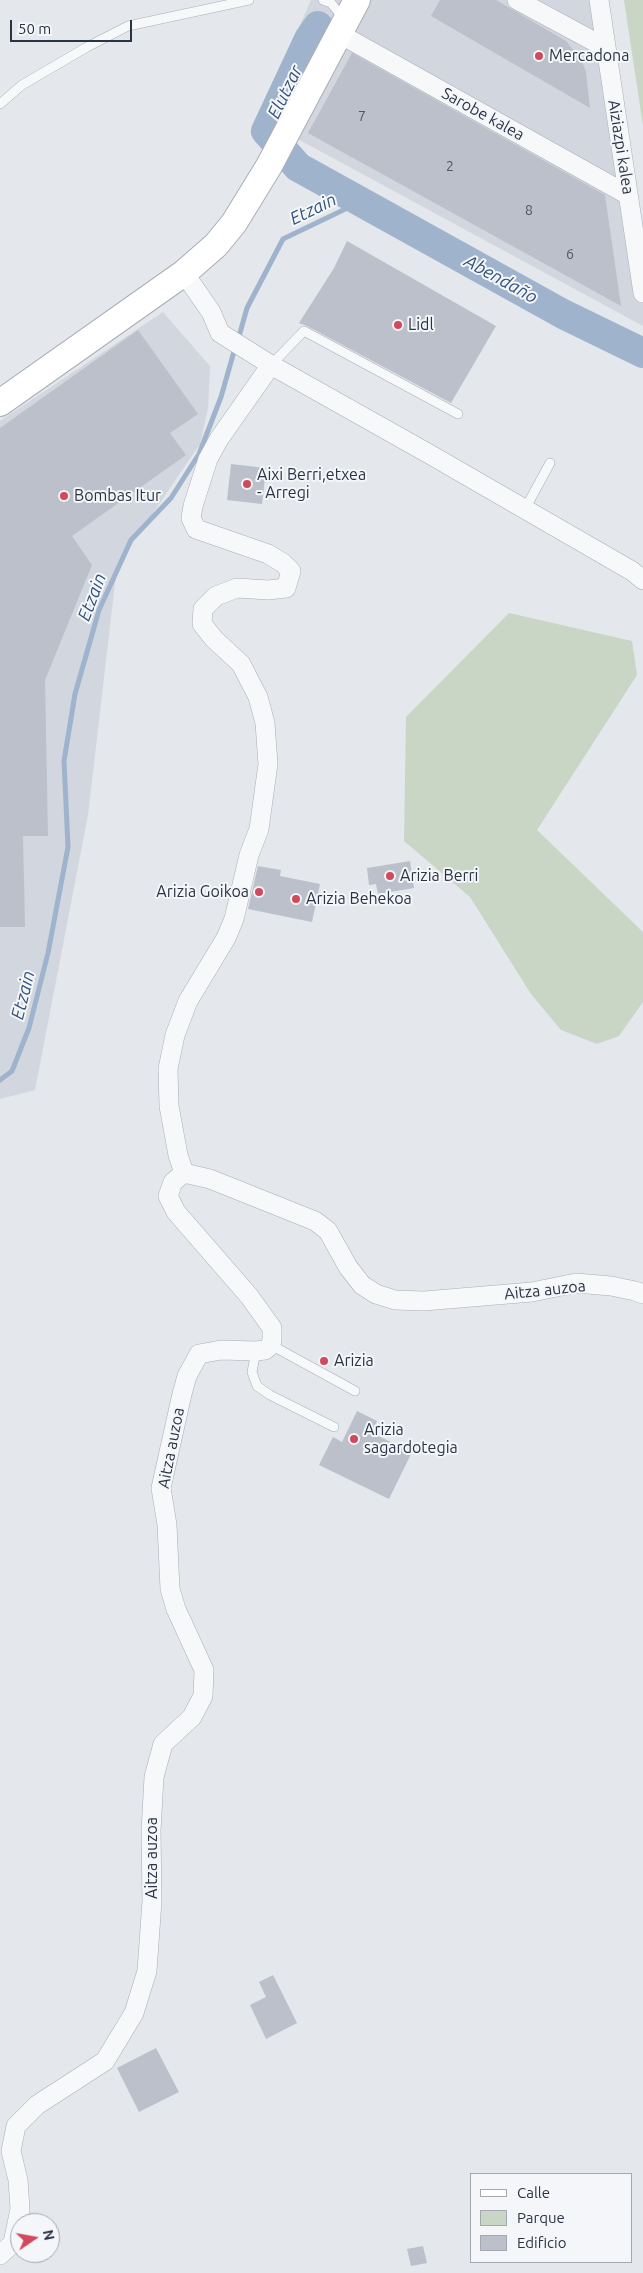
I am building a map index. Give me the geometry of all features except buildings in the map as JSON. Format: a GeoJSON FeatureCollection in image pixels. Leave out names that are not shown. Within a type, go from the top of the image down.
{"type":"FeatureCollection","features":[{"type":"Feature","properties":{"kind":"street"},"geometry":{"type":"LineString","coordinates":[[517,0],[606,48]]}},
{"type":"Feature","properties":{"kind":"street","name":"Aiziazpi kalea"},"geometry":{"type":"LineString","coordinates":[[598,0],[643,293]]}},
{"type":"Feature","properties":{"kind":"street"},"geometry":{"type":"LineString","coordinates":[[0,403],[184,273],[216,245],[234,223],[269,166],[347,18]]}},
{"type":"Feature","properties":{"kind":"street","name":"Sarobe kalea"},"geometry":{"type":"LineString","coordinates":[[347,18],[628,195]]}},
{"type":"Feature","properties":{"kind":"street"},"geometry":{"type":"LineString","coordinates":[[184,273],[211,312],[220,333],[227,338],[270,365],[632,571],[643,580]]}},
{"type":"Feature","properties":{"kind":"street"},"geometry":{"type":"LineString","coordinates":[[263,1348],[272,1328],[249,1296],[176,1212],[168,1196],[173,1182],[184,1173],[178,1155],[169,1106],[168,1069],[175,1035],[188,1001],[226,938],[234,919],[249,855],[260,829],[268,764],[265,723],[258,697],[241,664],[214,639],[202,624],[204,609],[216,596],[237,588],[268,590],[286,588],[291,571],[283,563],[268,554],[196,529],[191,518],[193,506],[212,452],[270,365]]}},
{"type":"Feature","properties":{"kind":"street","name":"Aitza auzoa"},"geometry":{"type":"LineString","coordinates":[[184,1173],[210,1179],[315,1221],[328,1231],[348,1267],[362,1284],[376,1294],[395,1300],[424,1301],[532,1292],[576,1283],[611,1286],[635,1290],[643,1294]]}},
{"type":"Feature","properties":{"kind":"street","name":"Aitza auzoa"},"geometry":{"type":"LineString","coordinates":[[0,2256],[13,2242],[20,2209],[18,2180],[11,2151],[16,2126],[37,2105],[105,2061],[134,2013],[147,1971],[152,1901],[151,1831],[154,1777],[163,1744],[192,1717],[203,1696],[204,1687],[204,1670],[192,1640],[176,1610],[170,1589],[167,1525],[161,1488],[187,1376],[199,1354],[221,1350],[263,1348]]}},
{"type":"Feature","properties":{"kind":"lane"},"geometry":{"type":"LineString","coordinates":[[0,104],[22,85],[87,47],[128,26],[249,0]]}},
{"type":"Feature","properties":{"kind":"lane"},"geometry":{"type":"LineString","coordinates":[[323,0],[331,3],[347,18]]}},
{"type":"Feature","properties":{"kind":"lane"},"geometry":{"type":"LineString","coordinates":[[270,365],[304,330],[458,414]]}},
{"type":"Feature","properties":{"kind":"lane"},"geometry":{"type":"LineString","coordinates":[[532,514],[550,463]]}},
{"type":"Feature","properties":{"kind":"lane"},"geometry":{"type":"LineString","coordinates":[[334,1427],[256,1386],[252,1372],[263,1348],[355,1391]]}},
{"type":"Feature","properties":{"kind":"shaded area"},"geometry":{"type":"Polygon","coordinates":[[[311,0],[607,0],[643,247],[643,326],[259,118],[311,0]]]}},
{"type":"Feature","properties":{"kind":"shaded area"},"geometry":{"type":"Polygon","coordinates":[[[163,312],[210,366],[208,408],[200,444],[117,566],[88,815],[35,1090],[0,1099],[0,421],[163,312]]]}},
{"type":"Feature","properties":{"kind":"green space"},"geometry":{"type":"Polygon","coordinates":[[[624,0],[643,0],[643,126],[624,0]]]}},
{"type":"Feature","properties":{"kind":"green space"},"geometry":{"type":"Polygon","coordinates":[[[509,613],[632,641],[637,675],[537,830],[643,932],[643,1002],[619,1036],[597,1044],[561,1030],[531,994],[470,897],[404,841],[406,717],[509,613]]]}},
{"type":"Feature","properties":{"kind":"waterway","name":"Abendaño"},"geometry":{"type":"LineString","coordinates":[[318,26],[309,39],[266,131],[298,167],[563,314],[643,353]]}},
{"type":"Feature","properties":{"kind":"waterway","name":"Etzain"},"geometry":{"type":"LineString","coordinates":[[238,340],[247,308],[283,239],[362,201]]}},
{"type":"Feature","properties":{"kind":"waterway","name":"Etzain"},"geometry":{"type":"LineString","coordinates":[[0,1080],[12,1071],[29,1028],[48,953],[68,847],[64,761],[75,694],[99,610],[131,540],[171,498],[199,454],[221,397],[235,348]]}},
{"type":"Feature","properties":{"kind":"place","name":"Mercadona"},"geometry":{"type":"Point","coordinates":[539,56]}},
{"type":"Feature","properties":{"kind":"place","name":"Lidl"},"geometry":{"type":"Point","coordinates":[398,325]}},
{"type":"Feature","properties":{"kind":"place","name":"Aixi Berri,etxea - Arregi"},"geometry":{"type":"Point","coordinates":[247,484]}},
{"type":"Feature","properties":{"kind":"place","name":"Bombas Itur"},"geometry":{"type":"Point","coordinates":[64,496]}},
{"type":"Feature","properties":{"kind":"place","name":"Arizia Berri"},"geometry":{"type":"Point","coordinates":[390,876]}},
{"type":"Feature","properties":{"kind":"place","name":"Arizia Goikoa"},"geometry":{"type":"Point","coordinates":[259,892]}},
{"type":"Feature","properties":{"kind":"place","name":"Arizia Behekoa"},"geometry":{"type":"Point","coordinates":[296,899]}},
{"type":"Feature","properties":{"kind":"place","name":"Arizia"},"geometry":{"type":"Point","coordinates":[324,1361]}},
{"type":"Feature","properties":{"kind":"place","name":"Arizia sagardotegia"},"geometry":{"type":"Point","coordinates":[354,1439]}},
{"type":"Feature","properties":{"kind":"water label","name":"Elutzar"},"geometry":{"type":"Point","coordinates":[285,92]}}]}
